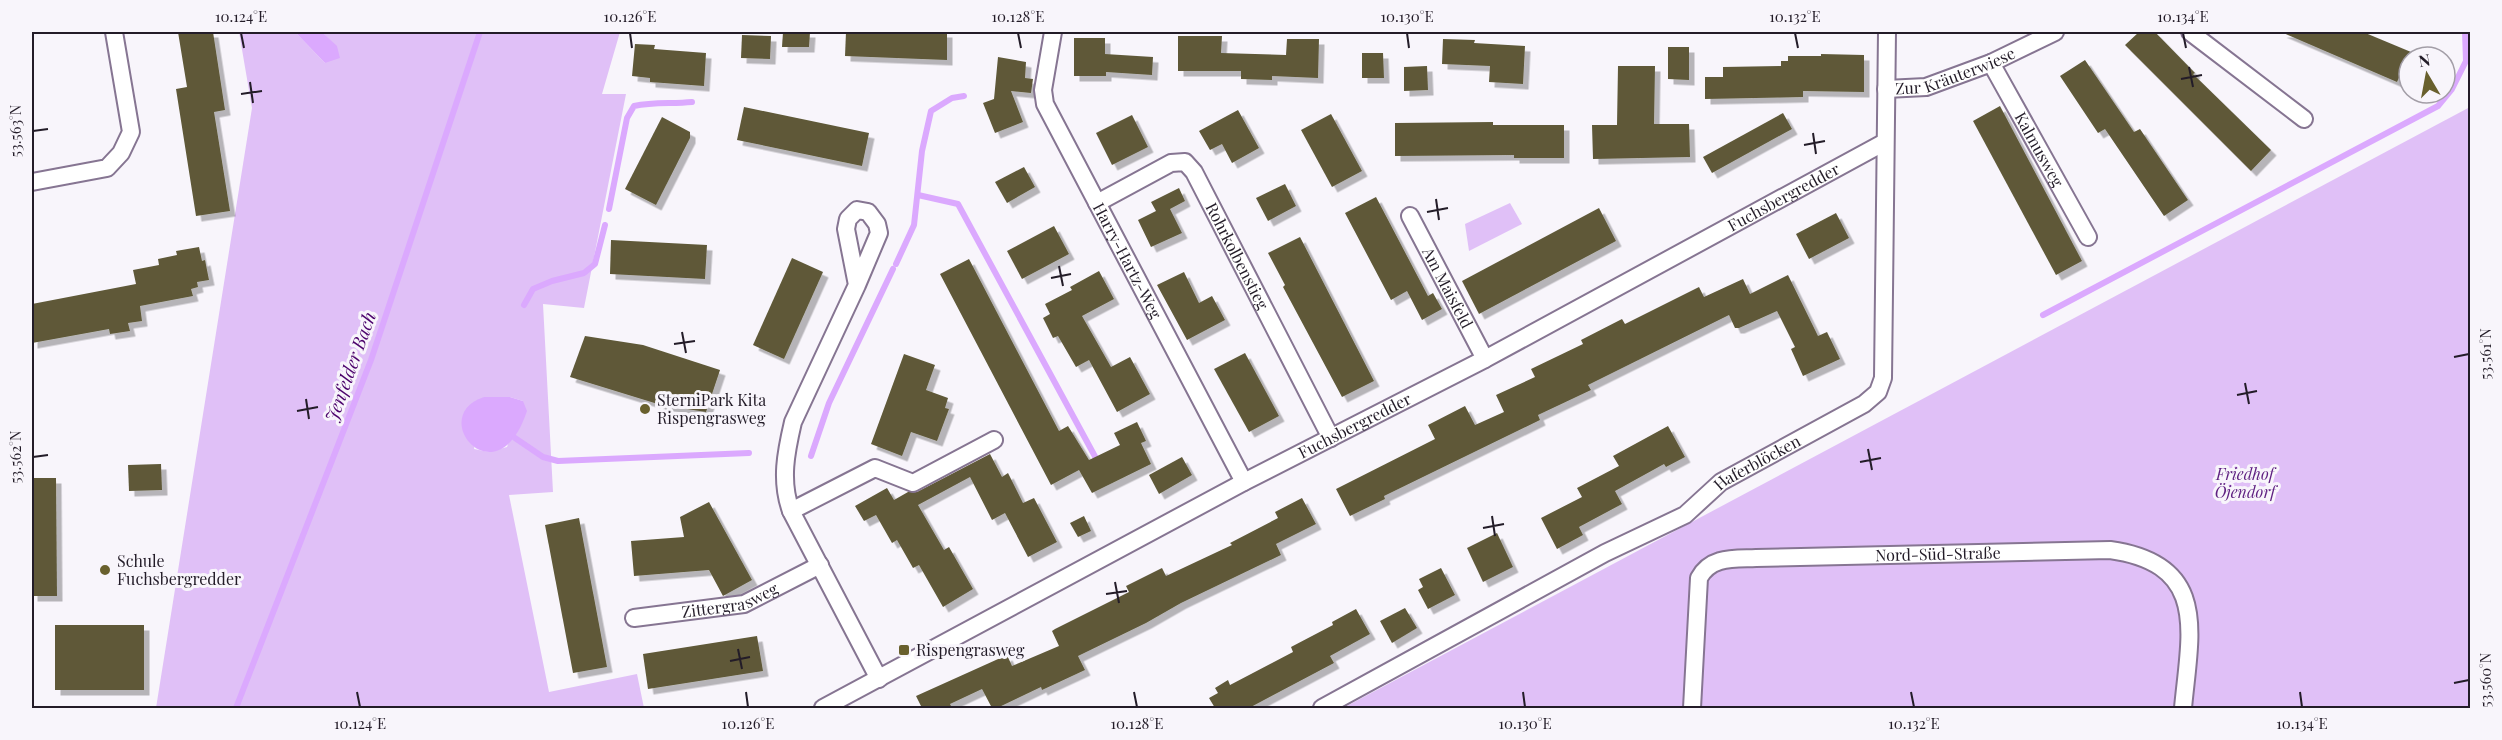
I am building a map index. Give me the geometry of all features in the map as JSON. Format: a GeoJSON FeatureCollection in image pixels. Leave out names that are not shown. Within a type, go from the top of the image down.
{"type":"FeatureCollection","features":[{"type":"Feature","properties":{"kind":"street"},"geometry":{"type":"LineString","coordinates":[[32,182],[107,168],[122,153],[131,132],[114,32]]}},
{"type":"Feature","properties":{"kind":"street","name":"Harry-Hartz-Weg"},"geometry":{"type":"LineString","coordinates":[[1053,32],[1043,90],[1046,104],[1244,482]]}},
{"type":"Feature","properties":{"kind":"street","name":"Haferblöcken"},"geometry":{"type":"LineString","coordinates":[[1322,708],[1605,553],[1685,515],[1721,482],[1864,404],[1878,392],[1883,378],[1887,32]]}},
{"type":"Feature","properties":{"kind":"street","name":"Zur Kräuterwiese"},"geometry":{"type":"LineString","coordinates":[[1886,89],[1926,87],[1991,63],[2055,32]]}},
{"type":"Feature","properties":{"kind":"street"},"geometry":{"type":"LineString","coordinates":[[2190,32],[2304,119]]}},
{"type":"Feature","properties":{"kind":"street","name":"Kalmusweg"},"geometry":{"type":"LineString","coordinates":[[1991,63],[2088,237]]}},
{"type":"Feature","properties":{"kind":"street","name":"Fuchsbergredder"},"geometry":{"type":"LineString","coordinates":[[823,708],[847,703],[879,679],[1244,482],[1485,359],[1885,142]]}},
{"type":"Feature","properties":{"kind":"street","name":"Rohrkolbenstieg"},"geometry":{"type":"LineString","coordinates":[[1097,202],[1171,163],[1185,162],[1194,172],[1331,438]]}},
{"type":"Feature","properties":{"kind":"street","name":"Am Maisfeld"},"geometry":{"type":"LineString","coordinates":[[1410,216],[1485,359]]}},
{"type":"Feature","properties":{"kind":"street"},"geometry":{"type":"LineString","coordinates":[[857,285],[793,422],[784,465],[786,496],[791,511],[879,679]]}},
{"type":"Feature","properties":{"kind":"street"},"geometry":{"type":"LineString","coordinates":[[791,511],[875,468],[913,483],[994,440]]}},
{"type":"Feature","properties":{"kind":"street","name":"Nord-Süd-Straße"},"geometry":{"type":"LineString","coordinates":[[1692,708],[1699,578],[1703,570],[1715,562],[1756,558],[2110,550],[2147,558],[2160,566],[2182,592],[2190,621],[2183,708]]}},
{"type":"Feature","properties":{"kind":"street","name":"Zittergrasweg"},"geometry":{"type":"LineString","coordinates":[[634,618],[744,604],[820,565]]}},
{"type":"Feature","properties":{"kind":"green space"},"geometry":{"type":"Polygon","coordinates":[[[239,32],[295,32],[325,63],[336,46],[322,32],[620,32],[602,94],[626,94],[584,308],[543,304],[553,492],[509,495],[549,692],[637,674],[644,708],[156,708],[252,108],[239,32]],[[484,397],[474,449],[489,452],[507,447],[523,401],[510,397],[484,397]]]}},
{"type":"Feature","properties":{"kind":"green space","name":"Friedhof Öjendorf"},"geometry":{"type":"Polygon","coordinates":[[[2470,107],[2470,708],[1343,708],[2470,107]]]}},
{"type":"Feature","properties":{"kind":"green space"},"geometry":{"type":"Polygon","coordinates":[[[1510,203],[1522,224],[1469,251],[1465,224],[1510,203]]]}},
{"type":"Feature","properties":{"kind":"shaded area"},"geometry":{"type":"Polygon","coordinates":[[[295,32],[322,32],[337,46],[340,58],[325,63],[295,32]]]}},
{"type":"Feature","properties":{"kind":"shaded area"},"geometry":{"type":"Polygon","coordinates":[[[484,397],[510,397],[523,401],[527,411],[514,437],[499,450],[485,452],[472,445],[464,434],[462,420],[468,407],[484,397]]]}},
{"type":"Feature","properties":{"kind":"building"},"geometry":{"type":"Polygon","coordinates":[[[178,32],[213,32],[225,110],[214,112],[230,211],[196,216],[176,89],[187,87],[178,32]]]}},
{"type":"Feature","properties":{"kind":"building"},"geometry":{"type":"Polygon","coordinates":[[[783,32],[810,32],[809,47],[782,47],[783,32]]]}},
{"type":"Feature","properties":{"kind":"building"},"geometry":{"type":"Polygon","coordinates":[[[846,32],[947,32],[947,60],[845,56],[846,32]]]}},
{"type":"Feature","properties":{"kind":"building"},"geometry":{"type":"Polygon","coordinates":[[[2139,32],[2155,32],[2195,73],[2193,74],[2271,150],[2251,171],[2125,45],[2139,32]]]}},
{"type":"Feature","properties":{"kind":"building"},"geometry":{"type":"Polygon","coordinates":[[[2281,32],[2363,32],[2397,46],[2397,82],[2281,32]]]}},
{"type":"Feature","properties":{"kind":"building"},"geometry":{"type":"Polygon","coordinates":[[[742,35],[771,36],[770,59],[741,58],[742,35]]]}},
{"type":"Feature","properties":{"kind":"building"},"geometry":{"type":"Polygon","coordinates":[[[1178,36],[1222,36],[1221,53],[1286,55],[1287,39],[1319,39],[1318,78],[1272,76],[1272,80],[1241,79],[1241,71],[1178,71],[1178,36]]]}},
{"type":"Feature","properties":{"kind":"building"},"geometry":{"type":"Polygon","coordinates":[[[1074,38],[1105,38],[1105,54],[1153,57],[1152,75],[1106,72],[1106,76],[1074,76],[1074,38]]]}},
{"type":"Feature","properties":{"kind":"building"},"geometry":{"type":"Polygon","coordinates":[[[1443,39],[1525,46],[1523,84],[1489,82],[1490,66],[1442,64],[1443,39]]]}},
{"type":"Feature","properties":{"kind":"building"},"geometry":{"type":"Polygon","coordinates":[[[635,44],[655,45],[654,49],[706,53],[704,86],[650,82],[650,78],[632,76],[635,44]]]}},
{"type":"Feature","properties":{"kind":"building"},"geometry":{"type":"Polygon","coordinates":[[[1668,47],[1689,47],[1689,80],[1668,79],[1668,47]]]}},
{"type":"Feature","properties":{"kind":"building"},"geometry":{"type":"Polygon","coordinates":[[[1362,53],[1383,53],[1384,78],[1362,78],[1362,53]]]}},
{"type":"Feature","properties":{"kind":"building"},"geometry":{"type":"Polygon","coordinates":[[[1821,54],[1864,55],[1864,92],[1803,91],[1803,97],[1705,99],[1705,77],[1723,77],[1723,67],[1781,66],[1781,61],[1788,61],[1788,56],[1821,56],[1821,54]]]}},
{"type":"Feature","properties":{"kind":"building"},"geometry":{"type":"Polygon","coordinates":[[[998,57],[1026,62],[1025,78],[1033,79],[1031,93],[1011,91],[1023,122],[995,133],[983,103],[994,99],[998,57]]]}},
{"type":"Feature","properties":{"kind":"building"},"geometry":{"type":"Polygon","coordinates":[[[2085,60],[2134,132],[2140,129],[2188,200],[2164,216],[2105,129],[2098,133],[2060,76],[2085,60]]]}},
{"type":"Feature","properties":{"kind":"building"},"geometry":{"type":"Polygon","coordinates":[[[1427,66],[1428,90],[1404,91],[1404,67],[1427,66]]]}},
{"type":"Feature","properties":{"kind":"building"},"geometry":{"type":"Polygon","coordinates":[[[1618,66],[1655,66],[1654,124],[1689,124],[1690,157],[1593,159],[1592,125],[1617,125],[1618,66]]]}},
{"type":"Feature","properties":{"kind":"building"},"geometry":{"type":"Polygon","coordinates":[[[2000,106],[2082,261],[2056,275],[1973,121],[2000,106]]]}},
{"type":"Feature","properties":{"kind":"building"},"geometry":{"type":"Polygon","coordinates":[[[744,107],[869,133],[862,166],[737,140],[744,107]]]}},
{"type":"Feature","properties":{"kind":"building"},"geometry":{"type":"Polygon","coordinates":[[[1238,110],[1259,148],[1232,163],[1222,144],[1210,150],[1199,131],[1238,110]]]}},
{"type":"Feature","properties":{"kind":"building"},"geometry":{"type":"Polygon","coordinates":[[[1783,113],[1792,129],[1712,173],[1703,157],[1783,113]]]}},
{"type":"Feature","properties":{"kind":"building"},"geometry":{"type":"Polygon","coordinates":[[[1331,114],[1362,171],[1332,187],[1301,130],[1331,114]]]}},
{"type":"Feature","properties":{"kind":"building"},"geometry":{"type":"Polygon","coordinates":[[[1132,115],[1148,147],[1112,165],[1096,133],[1132,115]]]}},
{"type":"Feature","properties":{"kind":"building"},"geometry":{"type":"Polygon","coordinates":[[[662,117],[690,132],[690,138],[656,205],[625,189],[662,117]]]}},
{"type":"Feature","properties":{"kind":"building"},"geometry":{"type":"Polygon","coordinates":[[[1493,122],[1493,125],[1564,125],[1564,158],[1514,158],[1514,155],[1395,156],[1395,123],[1493,122]]]}},
{"type":"Feature","properties":{"kind":"building"},"geometry":{"type":"Polygon","coordinates":[[[1024,167],[1035,187],[1007,203],[995,182],[1024,167]]]}},
{"type":"Feature","properties":{"kind":"building"},"geometry":{"type":"Polygon","coordinates":[[[1285,184],[1296,206],[1268,221],[1256,198],[1285,184]]]}},
{"type":"Feature","properties":{"kind":"building"},"geometry":{"type":"Polygon","coordinates":[[[1179,188],[1185,201],[1170,209],[1182,233],[1151,247],[1138,220],[1156,211],[1151,202],[1179,188]]]}},
{"type":"Feature","properties":{"kind":"building"},"geometry":{"type":"Polygon","coordinates":[[[1376,197],[1428,296],[1433,293],[1442,309],[1422,320],[1407,291],[1391,300],[1345,213],[1376,197]]]}},
{"type":"Feature","properties":{"kind":"building"},"geometry":{"type":"Polygon","coordinates":[[[1599,208],[1616,241],[1479,314],[1462,281],[1599,208]]]}},
{"type":"Feature","properties":{"kind":"building"},"geometry":{"type":"Polygon","coordinates":[[[1836,213],[1849,238],[1809,259],[1796,234],[1836,213]]]}},
{"type":"Feature","properties":{"kind":"building"},"geometry":{"type":"Polygon","coordinates":[[[1054,226],[1069,254],[1022,279],[1007,251],[1054,226]]]}},
{"type":"Feature","properties":{"kind":"building"},"geometry":{"type":"Polygon","coordinates":[[[1300,237],[1374,381],[1342,397],[1283,287],[1285,285],[1268,253],[1300,237]]]}},
{"type":"Feature","properties":{"kind":"building"},"geometry":{"type":"Polygon","coordinates":[[[611,240],[707,245],[705,279],[610,274],[611,240]]]}},
{"type":"Feature","properties":{"kind":"building"},"geometry":{"type":"Polygon","coordinates":[[[199,247],[202,261],[205,260],[209,280],[197,282],[198,287],[191,289],[193,296],[140,306],[142,321],[128,323],[130,331],[110,334],[109,329],[32,343],[32,304],[136,284],[133,270],[159,265],[158,259],[177,255],[176,251],[199,247]]]}},
{"type":"Feature","properties":{"kind":"building"},"geometry":{"type":"Polygon","coordinates":[[[792,258],[823,272],[784,359],[753,345],[792,258]]]}},
{"type":"Feature","properties":{"kind":"building"},"geometry":{"type":"Polygon","coordinates":[[[969,259],[1059,431],[1068,426],[1089,460],[1120,445],[1114,433],[1137,422],[1146,441],[1141,443],[1151,464],[1092,493],[1079,470],[1051,485],[940,274],[969,259]]]}},
{"type":"Feature","properties":{"kind":"building"},"geometry":{"type":"Polygon","coordinates":[[[1099,271],[1114,299],[1082,316],[1111,367],[1130,357],[1150,394],[1117,412],[1089,360],[1076,367],[1058,336],[1053,338],[1043,318],[1050,314],[1045,304],[1072,290],[1070,287],[1099,271]]]}},
{"type":"Feature","properties":{"kind":"building"},"geometry":{"type":"Polygon","coordinates":[[[1184,272],[1199,303],[1212,296],[1225,320],[1187,340],[1157,285],[1184,272]]]}},
{"type":"Feature","properties":{"kind":"building"},"geometry":{"type":"Polygon","coordinates":[[[1788,275],[1818,336],[1827,332],[1840,359],[1803,376],[1791,349],[1795,347],[1777,311],[1739,328],[1735,328],[1729,315],[1588,385],[1591,390],[1538,415],[1540,420],[1384,496],[1385,499],[1350,516],[1336,489],[1435,439],[1428,425],[1465,406],[1475,425],[1504,412],[1496,395],[1535,377],[1531,369],[1583,344],[1581,340],[1622,319],[1625,324],[1699,287],[1704,297],[1743,279],[1750,294],[1788,275]]]}},
{"type":"Feature","properties":{"kind":"building"},"geometry":{"type":"Polygon","coordinates":[[[585,336],[643,345],[720,370],[706,412],[661,405],[570,377],[585,336]]]}},
{"type":"Feature","properties":{"kind":"building"},"geometry":{"type":"Polygon","coordinates":[[[1245,353],[1279,416],[1249,432],[1214,369],[1245,353]]]}},
{"type":"Feature","properties":{"kind":"building"},"geometry":{"type":"Polygon","coordinates":[[[904,354],[935,365],[926,390],[948,398],[945,408],[949,409],[937,441],[911,432],[902,456],[871,444],[904,354]]]}},
{"type":"Feature","properties":{"kind":"building"},"geometry":{"type":"Polygon","coordinates":[[[1668,426],[1685,457],[1666,467],[1664,464],[1615,491],[1622,504],[1579,527],[1583,535],[1557,549],[1541,518],[1582,497],[1577,488],[1619,466],[1613,456],[1668,426]]]}},
{"type":"Feature","properties":{"kind":"building"},"geometry":{"type":"Polygon","coordinates":[[[990,454],[1002,477],[1008,473],[1023,503],[1034,498],[1057,542],[1028,557],[1005,513],[992,520],[970,477],[918,505],[944,550],[949,547],[973,589],[943,607],[919,565],[913,568],[897,540],[892,543],[876,515],[864,521],[855,506],[887,488],[894,500],[908,492],[917,492],[990,454]]]}},
{"type":"Feature","properties":{"kind":"building"},"geometry":{"type":"Polygon","coordinates":[[[1182,457],[1192,475],[1159,494],[1149,475],[1182,457]]]}},
{"type":"Feature","properties":{"kind":"building"},"geometry":{"type":"Polygon","coordinates":[[[161,464],[162,490],[129,491],[128,465],[161,464]]]}},
{"type":"Feature","properties":{"kind":"building"},"geometry":{"type":"Polygon","coordinates":[[[32,478],[56,478],[57,596],[32,596],[32,478]]]}},
{"type":"Feature","properties":{"kind":"building"},"geometry":{"type":"Polygon","coordinates":[[[1302,498],[1316,524],[1276,544],[1281,555],[1078,656],[1085,670],[1042,690],[1041,687],[997,708],[992,708],[982,689],[950,704],[952,708],[922,708],[916,696],[1007,655],[1012,666],[1059,646],[1052,631],[1055,629],[1129,592],[1126,586],[1162,568],[1166,576],[1232,545],[1230,543],[1278,518],[1275,512],[1302,498]]]}},
{"type":"Feature","properties":{"kind":"building"},"geometry":{"type":"Polygon","coordinates":[[[709,502],[752,580],[723,596],[709,570],[634,576],[631,541],[684,537],[680,517],[709,502]]]}},
{"type":"Feature","properties":{"kind":"building"},"geometry":{"type":"Polygon","coordinates":[[[1084,516],[1091,531],[1078,537],[1070,523],[1084,516]]]}},
{"type":"Feature","properties":{"kind":"building"},"geometry":{"type":"Polygon","coordinates":[[[579,518],[607,667],[573,673],[545,525],[579,518]]]}},
{"type":"Feature","properties":{"kind":"building"},"geometry":{"type":"Polygon","coordinates":[[[1497,533],[1513,567],[1483,582],[1467,548],[1497,533]]]}},
{"type":"Feature","properties":{"kind":"building"},"geometry":{"type":"Polygon","coordinates":[[[1441,568],[1455,595],[1428,609],[1418,590],[1423,587],[1419,579],[1441,568]]]}},
{"type":"Feature","properties":{"kind":"building"},"geometry":{"type":"Polygon","coordinates":[[[1405,608],[1417,628],[1392,643],[1380,621],[1405,608]]]}},
{"type":"Feature","properties":{"kind":"building"},"geometry":{"type":"Polygon","coordinates":[[[1356,609],[1370,634],[1330,656],[1334,663],[1249,708],[1215,708],[1209,698],[1218,693],[1215,688],[1228,680],[1230,685],[1293,652],[1291,647],[1333,625],[1332,622],[1356,609]]]}},
{"type":"Feature","properties":{"kind":"building"},"geometry":{"type":"Polygon","coordinates":[[[55,625],[144,625],[144,690],[55,690],[55,625]]]}},
{"type":"Feature","properties":{"kind":"building"},"geometry":{"type":"Polygon","coordinates":[[[757,636],[763,671],[648,689],[643,654],[757,636]]]}},
{"type":"Feature","properties":{"kind":"waterway","name":"Jenfelder Bach"},"geometry":{"type":"LineString","coordinates":[[236,708],[371,360],[480,32]]}},
{"type":"Feature","properties":{"kind":"waterway"},"geometry":{"type":"LineString","coordinates":[[2043,315],[2438,106],[2452,89],[2466,61],[2465,32]]}},
{"type":"Feature","properties":{"kind":"waterway"},"geometry":{"type":"LineString","coordinates":[[896,264],[914,225],[922,151],[931,111],[952,98],[964,96]]}},
{"type":"Feature","properties":{"kind":"waterway"},"geometry":{"type":"LineString","coordinates":[[609,209],[627,118],[634,106],[692,102]]}},
{"type":"Feature","properties":{"kind":"waterway"},"geometry":{"type":"LineString","coordinates":[[918,195],[958,204],[1098,462]]}},
{"type":"Feature","properties":{"kind":"waterway"},"geometry":{"type":"LineString","coordinates":[[524,305],[533,289],[552,281],[584,273],[595,264],[605,225]]}},
{"type":"Feature","properties":{"kind":"waterway"},"geometry":{"type":"LineString","coordinates":[[811,456],[829,403],[893,269]]}},
{"type":"Feature","properties":{"kind":"waterway"},"geometry":{"type":"LineString","coordinates":[[515,438],[543,457],[558,461],[749,453]]}},
{"type":"Feature","properties":{"kind":"place","name":"SterniPark Kita Rispengrasweg"},"geometry":{"type":"Point","coordinates":[645,409]}},
{"type":"Feature","properties":{"kind":"place","name":"Schule Fuchsbergredder"},"geometry":{"type":"Point","coordinates":[105,570]}},
{"type":"Feature","properties":{"kind":"place","name":"Rispengrasweg"},"geometry":{"type":"Point","coordinates":[904,650]}}]}
